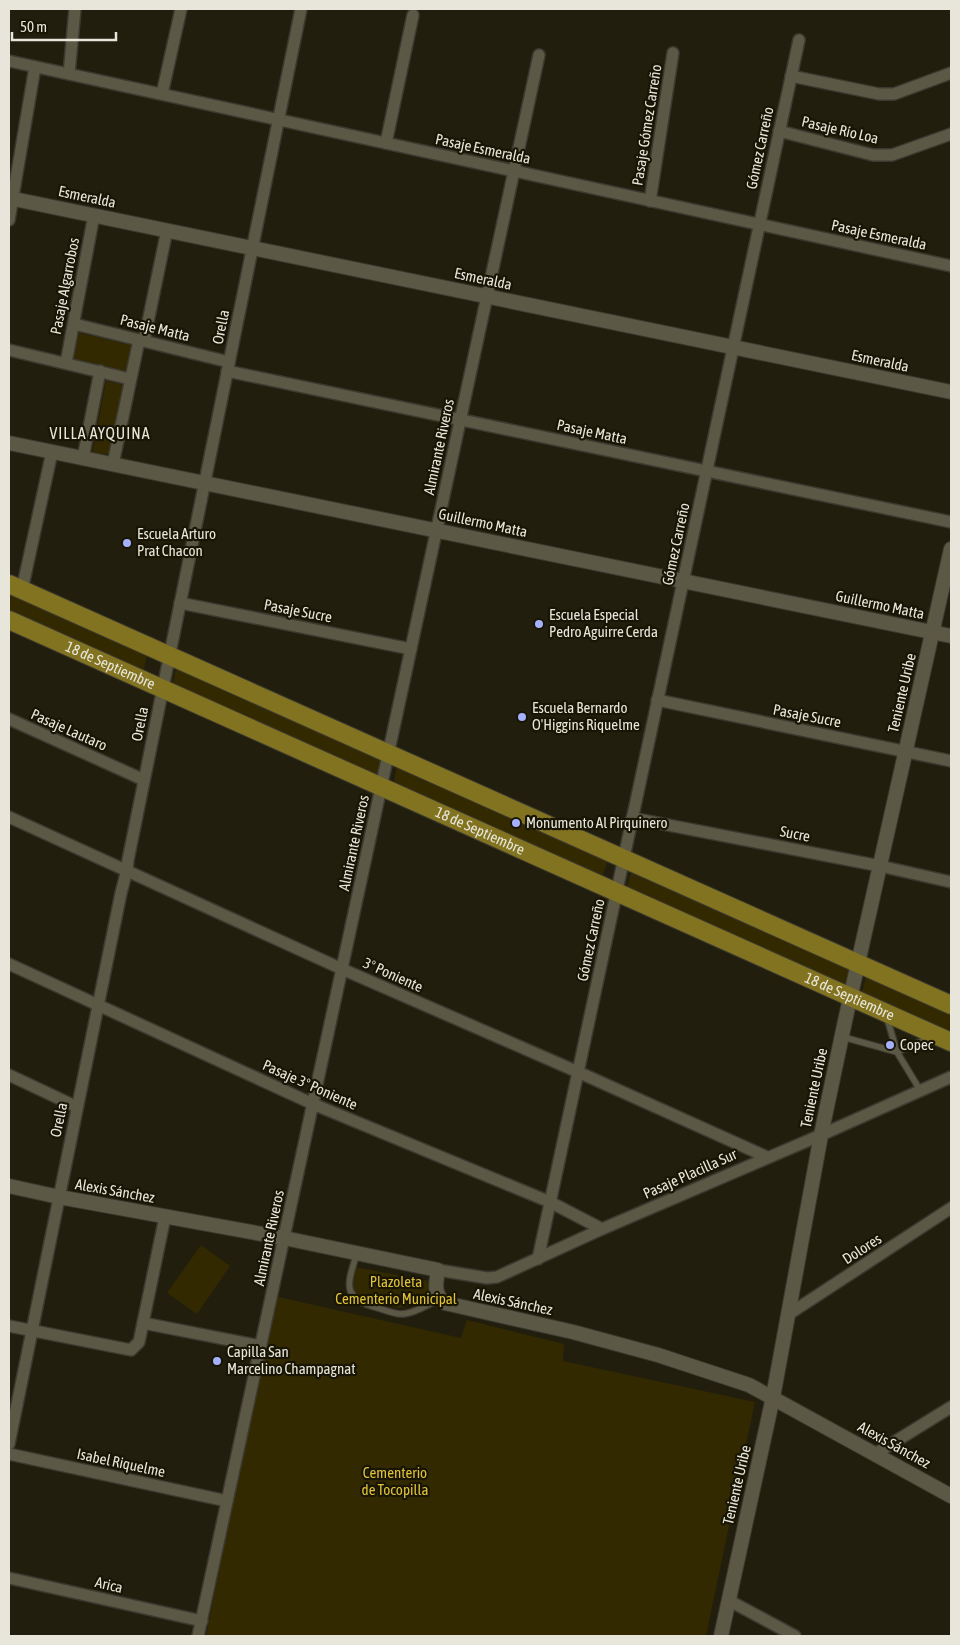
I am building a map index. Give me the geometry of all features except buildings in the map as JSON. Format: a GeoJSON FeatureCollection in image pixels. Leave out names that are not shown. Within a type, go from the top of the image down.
{"type":"FeatureCollection","features":[{"type":"Feature","properties":{"kind":"main road"},"geometry":{"type":"LineString","coordinates":[[15,587],[951,1005]]}},
{"type":"Feature","properties":{"kind":"main road","name":"18 de Septiembre"},"geometry":{"type":"LineString","coordinates":[[9,620],[943,1038]]}},
{"type":"Feature","properties":{"kind":"street"},"geometry":{"type":"LineString","coordinates":[[69,74],[75,9]]}},
{"type":"Feature","properties":{"kind":"street"},"geometry":{"type":"LineString","coordinates":[[162,94],[181,9]]}},
{"type":"Feature","properties":{"kind":"street","name":"Orella"},"geometry":{"type":"LineString","coordinates":[[9,1444],[301,9]]}},
{"type":"Feature","properties":{"kind":"street"},"geometry":{"type":"LineString","coordinates":[[386,143],[413,15]]}},
{"type":"Feature","properties":{"kind":"street","name":"Gómez Carreño"},"geometry":{"type":"LineString","coordinates":[[538,1259],[799,40]]}},
{"type":"Feature","properties":{"kind":"street","name":"Pasaje Gómez Carreño"},"geometry":{"type":"LineString","coordinates":[[650,201],[673,53]]}},
{"type":"Feature","properties":{"kind":"street","name":"Almirante Riveros"},"geometry":{"type":"LineString","coordinates":[[198,1636],[539,55]]}},
{"type":"Feature","properties":{"kind":"street","name":"Pasaje Esmeralda"},"geometry":{"type":"LineString","coordinates":[[9,61],[951,266]]}},
{"type":"Feature","properties":{"kind":"street"},"geometry":{"type":"LineString","coordinates":[[9,220],[11,198],[34,66]]}},
{"type":"Feature","properties":{"kind":"street"},"geometry":{"type":"LineString","coordinates":[[791,76],[879,94],[894,94],[951,73]]}},
{"type":"Feature","properties":{"kind":"street","name":"Pasaje Río Loa"},"geometry":{"type":"LineString","coordinates":[[779,131],[873,155],[892,156],[951,134]]}},
{"type":"Feature","properties":{"kind":"street","name":"Esmeralda"},"geometry":{"type":"LineString","coordinates":[[11,198],[951,392]]}},
{"type":"Feature","properties":{"kind":"street","name":"Pasaje Algarrobos"},"geometry":{"type":"LineString","coordinates":[[66,363],[94,215]]}},
{"type":"Feature","properties":{"kind":"street"},"geometry":{"type":"LineString","coordinates":[[112,464],[130,379],[167,230]]}},
{"type":"Feature","properties":{"kind":"street","name":"Pasaje Matta"},"geometry":{"type":"LineString","coordinates":[[74,324],[141,340],[228,366],[460,420],[951,522]]}},
{"type":"Feature","properties":{"kind":"street"},"geometry":{"type":"LineString","coordinates":[[9,350],[130,379]]}},
{"type":"Feature","properties":{"kind":"street"},"geometry":{"type":"LineString","coordinates":[[83,458],[100,371]]}},
{"type":"Feature","properties":{"kind":"street","name":"Guillermo Matta"},"geometry":{"type":"LineString","coordinates":[[9,443],[951,636]]}},
{"type":"Feature","properties":{"kind":"street"},"geometry":{"type":"LineString","coordinates":[[15,587],[52,452]]}},
{"type":"Feature","properties":{"kind":"street","name":"Teniente Uribe"},"geometry":{"type":"LineString","coordinates":[[721,1636],[773,1397],[821,1135],[850,997],[951,549]]}},
{"type":"Feature","properties":{"kind":"street","name":"Pasaje Sucre"},"geometry":{"type":"LineString","coordinates":[[180,603],[411,649]]}},
{"type":"Feature","properties":{"kind":"street","name":"Pasaje Sucre"},"geometry":{"type":"LineString","coordinates":[[658,700],[951,761]]}},
{"type":"Feature","properties":{"kind":"street","name":"Pasaje Lautaro"},"geometry":{"type":"LineString","coordinates":[[9,719],[144,780]]}},
{"type":"Feature","properties":{"kind":"street","name":"3° Poniente"},"geometry":{"type":"LineString","coordinates":[[9,816],[342,969],[767,1157]]}},
{"type":"Feature","properties":{"kind":"street","name":"Sucre"},"geometry":{"type":"LineString","coordinates":[[632,818],[880,866],[951,882]]}},
{"type":"Feature","properties":{"kind":"street","name":"Pasaje 3° Poniente"},"geometry":{"type":"LineString","coordinates":[[9,964],[313,1104],[550,1202],[602,1229]]}},
{"type":"Feature","properties":{"kind":"street"},"geometry":{"type":"LineString","coordinates":[[9,1076],[78,1107]]}},
{"type":"Feature","properties":{"kind":"street","name":"Pasaje Placilla Sur"},"geometry":{"type":"LineString","coordinates":[[438,1270],[488,1278],[497,1277],[602,1229],[951,1077]]}},
{"type":"Feature","properties":{"kind":"street","name":"Alexis Sánchez"},"geometry":{"type":"LineString","coordinates":[[9,1186],[59,1197],[284,1238],[438,1270]]}},
{"type":"Feature","properties":{"kind":"street","name":"Dolores"},"geometry":{"type":"LineString","coordinates":[[789,1314],[951,1208]]}},
{"type":"Feature","properties":{"kind":"street"},"geometry":{"type":"LineString","coordinates":[[9,1326],[131,1350],[139,1342],[144,1323],[165,1217]]}},
{"type":"Feature","properties":{"kind":"street"},"geometry":{"type":"LineString","coordinates":[[438,1270],[435,1287],[441,1300]]}},
{"type":"Feature","properties":{"kind":"street","name":"Alexis Sánchez"},"geometry":{"type":"LineString","coordinates":[[441,1300],[453,1306],[573,1332],[658,1355],[749,1385],[951,1496]]}},
{"type":"Feature","properties":{"kind":"street"},"geometry":{"type":"LineString","coordinates":[[144,1323],[261,1346]]}},
{"type":"Feature","properties":{"kind":"street"},"geometry":{"type":"LineString","coordinates":[[875,1454],[951,1407]]}},
{"type":"Feature","properties":{"kind":"street","name":"Isabel Riquelme"},"geometry":{"type":"LineString","coordinates":[[9,1454],[228,1500]]}},
{"type":"Feature","properties":{"kind":"street","name":"Arica"},"geometry":{"type":"LineString","coordinates":[[9,1578],[202,1621]]}},
{"type":"Feature","properties":{"kind":"street"},"geometry":{"type":"LineString","coordinates":[[728,1600],[795,1636]]}},
{"type":"Feature","properties":{"kind":"lane"},"geometry":{"type":"LineString","coordinates":[[885,1012],[897,1052],[920,1090]]}},
{"type":"Feature","properties":{"kind":"lane"},"geometry":{"type":"LineString","coordinates":[[842,1036],[897,1052],[943,1038]]}},
{"type":"Feature","properties":{"kind":"lane"},"geometry":{"type":"LineString","coordinates":[[358,1253],[352,1269],[349,1289],[354,1299],[361,1304],[400,1314],[441,1300]]}},
{"type":"Feature","properties":{"kind":"green space"},"geometry":{"type":"Polygon","coordinates":[[[79,333],[134,346],[127,373],[72,360],[79,333]]]}},
{"type":"Feature","properties":{"kind":"green space"},"geometry":{"type":"Polygon","coordinates":[[[106,381],[124,385],[113,454],[92,454],[106,381]]]}},
{"type":"Feature","properties":{"kind":"green space"},"geometry":{"type":"Polygon","coordinates":[[[9,593],[147,655],[143,673],[9,612],[9,593]]]}},
{"type":"Feature","properties":{"kind":"green space"},"geometry":{"type":"Polygon","coordinates":[[[176,668],[385,761],[381,779],[173,684],[176,668]]]}},
{"type":"Feature","properties":{"kind":"green space"},"geometry":{"type":"Polygon","coordinates":[[[397,766],[608,859],[602,877],[393,786],[397,766]]]}},
{"type":"Feature","properties":{"kind":"green space"},"geometry":{"type":"Polygon","coordinates":[[[631,873],[850,970],[847,986],[626,889],[631,873]]]}},
{"type":"Feature","properties":{"kind":"green space"},"geometry":{"type":"Polygon","coordinates":[[[866,977],[951,1014],[951,1034],[862,992],[866,977]]]}},
{"type":"Feature","properties":{"kind":"green space"},"geometry":{"type":"Polygon","coordinates":[[[201,1245],[230,1266],[197,1314],[167,1293],[201,1245]]]}},
{"type":"Feature","properties":{"kind":"green space","name":"Plazoleta Cementerio Municipal"},"geometry":{"type":"Polygon","coordinates":[[[355,1267],[435,1282],[434,1295],[400,1308],[366,1301],[351,1288],[355,1267]]]}},
{"type":"Feature","properties":{"kind":"green space","name":"Cementerio de Tocopilla"},"geometry":{"type":"Polygon","coordinates":[[[274,1296],[461,1338],[467,1320],[564,1344],[563,1361],[755,1402],[706,1636],[206,1636],[274,1296]]]}},
{"type":"Feature","properties":{"kind":"place","name":"Escuela Arturo Prat Chacon"},"geometry":{"type":"Point","coordinates":[127,543]}},
{"type":"Feature","properties":{"kind":"place","name":"Escuela Especial Pedro Aguirre Cerda"},"geometry":{"type":"Point","coordinates":[539,624]}},
{"type":"Feature","properties":{"kind":"place","name":"Escuela Bernardo O'Higgins Riquelme"},"geometry":{"type":"Point","coordinates":[522,717]}},
{"type":"Feature","properties":{"kind":"place","name":"Monumento Al Pirquinero"},"geometry":{"type":"Point","coordinates":[516,823]}},
{"type":"Feature","properties":{"kind":"place","name":"Copec"},"geometry":{"type":"Point","coordinates":[890,1045]}},
{"type":"Feature","properties":{"kind":"place","name":"Capilla San Marcelino Champagnat"},"geometry":{"type":"Point","coordinates":[217,1361]}},
{"type":"Feature","properties":{"kind":"district","name":"VILLA AYQUINA"},"geometry":{"type":"Point","coordinates":[100,433]}}]}
